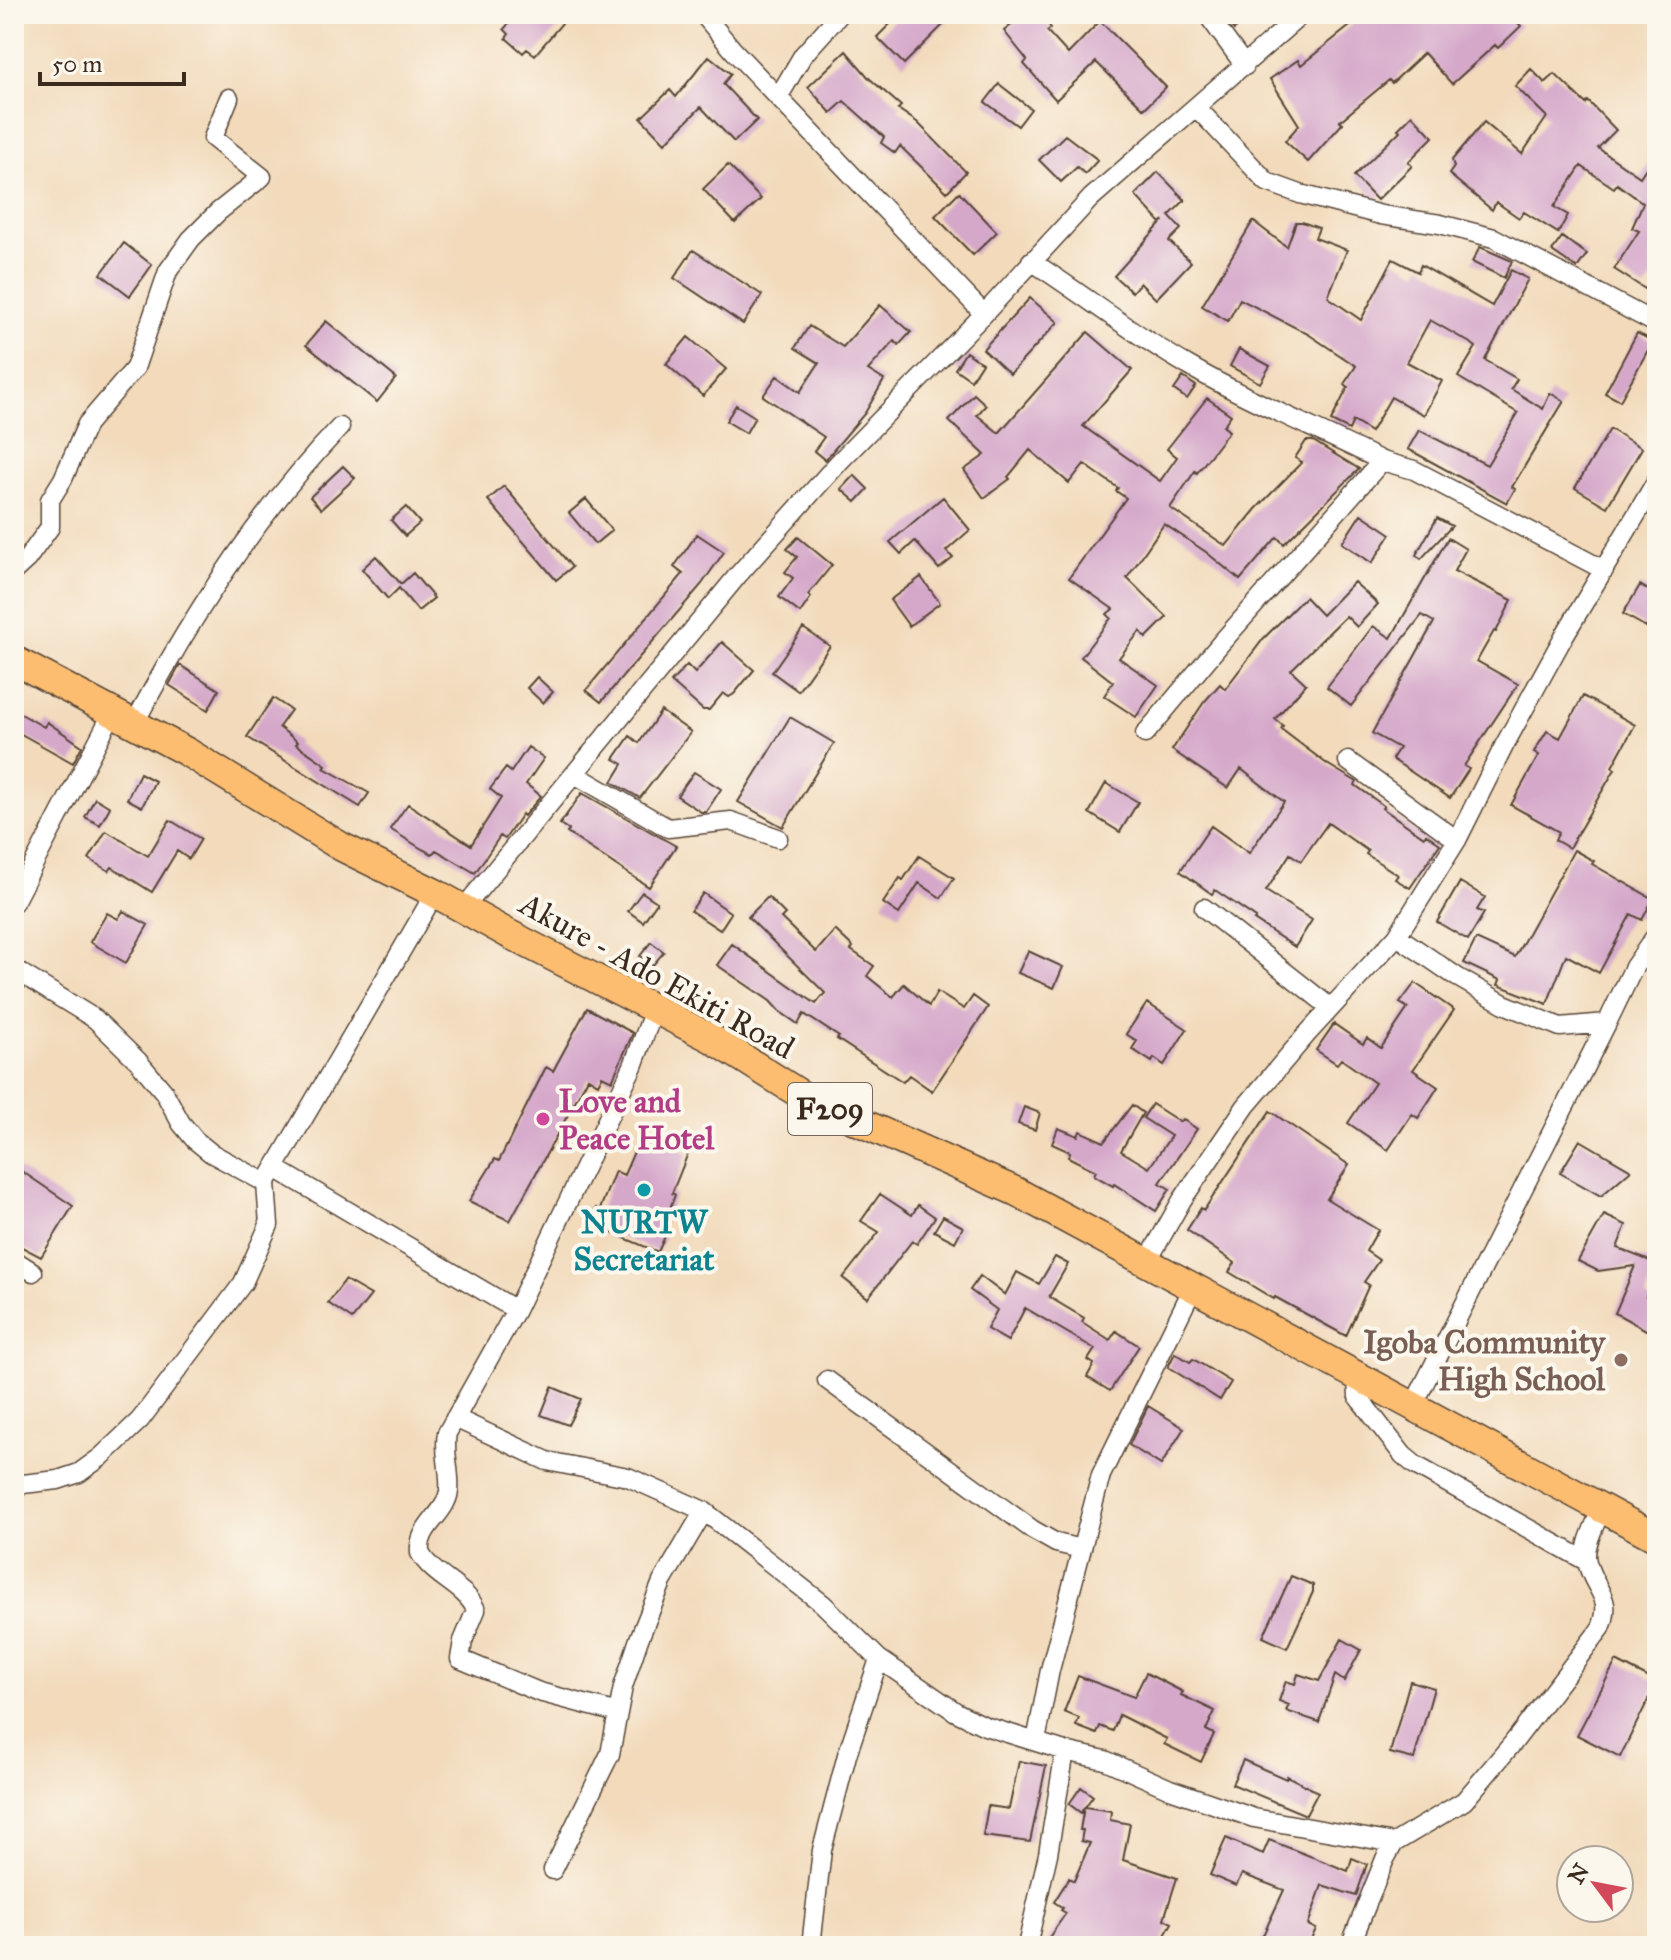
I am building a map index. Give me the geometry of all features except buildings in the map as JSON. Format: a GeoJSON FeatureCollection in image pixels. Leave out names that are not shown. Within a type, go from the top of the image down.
{"type":"FeatureCollection","features":[{"type":"Feature","properties":{"kind":"main road","name":"Akure - Ado Ekiti Road"},"geometry":{"type":"LineString","coordinates":[[14,660],[187,752],[340,846],[711,1038],[808,1099],[1015,1191],[1657,1538]]}},
{"type":"Feature","properties":{"kind":"street"},"geometry":{"type":"LineString","coordinates":[[703,14],[733,50],[984,314]]}},
{"type":"Feature","properties":{"kind":"street"},"geometry":{"type":"LineString","coordinates":[[779,96],[803,55],[840,14]]}},
{"type":"Feature","properties":{"kind":"street"},"geometry":{"type":"LineString","coordinates":[[1207,14],[1245,66]]}},
{"type":"Feature","properties":{"kind":"street"},"geometry":{"type":"LineString","coordinates":[[463,909],[738,575],[839,462],[984,314],[1091,198],[1302,14]]}},
{"type":"Feature","properties":{"kind":"street"},"geometry":{"type":"LineString","coordinates":[[14,571],[27,559],[50,527],[50,500],[63,479],[87,424],[135,368],[168,271],[191,239],[218,212],[262,177],[213,138],[229,98]]}},
{"type":"Feature","properties":{"kind":"street"},"geometry":{"type":"LineString","coordinates":[[1197,108],[1267,182],[1381,215],[1440,224],[1494,238],[1657,324]]}},
{"type":"Feature","properties":{"kind":"street"},"geometry":{"type":"LineString","coordinates":[[1031,261],[1189,367],[1382,461],[1414,470],[1604,570]]}},
{"type":"Feature","properties":{"kind":"street"},"geometry":{"type":"LineString","coordinates":[[14,902],[124,718],[164,667],[258,524],[307,461],[340,427]]}},
{"type":"Feature","properties":{"kind":"street"},"geometry":{"type":"LineString","coordinates":[[1145,734],[1382,461]]}},
{"type":"Feature","properties":{"kind":"street"},"geometry":{"type":"LineString","coordinates":[[1147,1262],[1182,1200],[1246,1106],[1397,936],[1457,840],[1505,744],[1657,480]]}},
{"type":"Feature","properties":{"kind":"street"},"geometry":{"type":"LineString","coordinates":[[1348,761],[1457,840]]}},
{"type":"Feature","properties":{"kind":"street"},"geometry":{"type":"LineString","coordinates":[[576,775],[668,828],[731,821],[778,838]]}},
{"type":"Feature","properties":{"kind":"street"},"geometry":{"type":"LineString","coordinates":[[14,1485],[58,1480],[79,1473],[109,1450],[140,1420],[243,1283],[269,1225],[270,1176],[435,893]]}},
{"type":"Feature","properties":{"kind":"street"},"geometry":{"type":"LineString","coordinates":[[1204,908],[1331,1008]]}},
{"type":"Feature","properties":{"kind":"street"},"geometry":{"type":"LineString","coordinates":[[1413,1406],[1634,967],[1657,934]]}},
{"type":"Feature","properties":{"kind":"street"},"geometry":{"type":"LineString","coordinates":[[1397,936],[1457,977],[1504,1004],[1560,1027],[1607,1023]]}},
{"type":"Feature","properties":{"kind":"street"},"geometry":{"type":"LineString","coordinates":[[14,969],[95,1019],[138,1061],[164,1092],[181,1123],[211,1153],[270,1176],[516,1310]]}},
{"type":"Feature","properties":{"kind":"street"},"geometry":{"type":"LineString","coordinates":[[618,1713],[539,1692],[460,1659],[463,1641],[476,1610],[473,1602],[426,1564],[419,1544],[421,1534],[449,1492],[444,1449],[447,1433],[516,1310],[633,1066],[654,1010]]}},
{"type":"Feature","properties":{"kind":"street"},"geometry":{"type":"LineString","coordinates":[[14,1260],[33,1272]]}},
{"type":"Feature","properties":{"kind":"street"},"geometry":{"type":"LineString","coordinates":[[1036,1741],[1050,1670],[1101,1475],[1193,1288]]}},
{"type":"Feature","properties":{"kind":"street"},"geometry":{"type":"LineString","coordinates":[[1357,1377],[1358,1397],[1403,1455],[1415,1465],[1586,1561]]}},
{"type":"Feature","properties":{"kind":"street"},"geometry":{"type":"LineString","coordinates":[[827,1380],[1033,1530],[1056,1543],[1081,1549]]}},
{"type":"Feature","properties":{"kind":"street"},"geometry":{"type":"LineString","coordinates":[[455,1418],[547,1461],[628,1477],[704,1511],[823,1604],[879,1659],[956,1712],[985,1726],[1105,1760],[1170,1789],[1254,1818],[1394,1843]]}},
{"type":"Feature","properties":{"kind":"street"},"geometry":{"type":"LineString","coordinates":[[1350,1946],[1394,1843],[1464,1801],[1592,1644],[1607,1612],[1606,1602],[1586,1561],[1587,1547],[1602,1507]]}},
{"type":"Feature","properties":{"kind":"street"},"geometry":{"type":"LineString","coordinates":[[553,1870],[610,1754],[623,1687],[662,1582],[704,1511]]}},
{"type":"Feature","properties":{"kind":"street"},"geometry":{"type":"LineString","coordinates":[[811,1946],[822,1850],[847,1755],[879,1659]]}},
{"type":"Feature","properties":{"kind":"street"},"geometry":{"type":"LineString","coordinates":[[1027,1946],[1048,1854],[1065,1751]]}},
{"type":"Feature","properties":{"kind":"place","name":"Love and Peace Hotel"},"geometry":{"type":"Point","coordinates":[543,1119]}},
{"type":"Feature","properties":{"kind":"place","name":"NURTW Secretariat"},"geometry":{"type":"Point","coordinates":[644,1190]}},
{"type":"Feature","properties":{"kind":"place","name":"Igoba Community High School"},"geometry":{"type":"Point","coordinates":[1621,1360]}}]}
